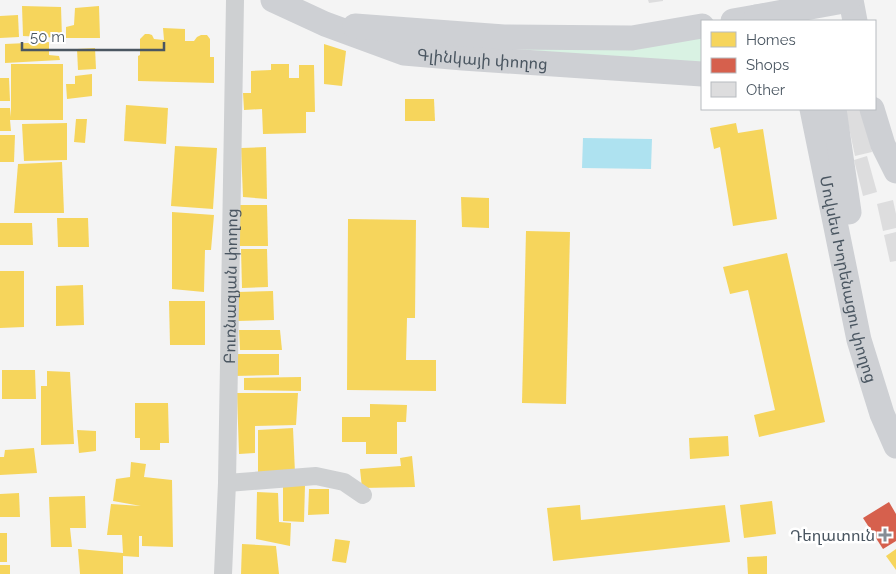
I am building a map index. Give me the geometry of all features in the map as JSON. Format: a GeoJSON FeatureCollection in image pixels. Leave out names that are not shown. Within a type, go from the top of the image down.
{"type":"FeatureCollection","features":[{"type":"Feature","properties":{"kind":"main road","name":"Գլինկայի փողոց"},"geometry":{"type":"LineString","coordinates":[[273,0],[326,24],[404,53],[701,74]]}},
{"type":"Feature","properties":{"kind":"main road"},"geometry":{"type":"LineString","coordinates":[[795,0],[798,20]]}},
{"type":"Feature","properties":{"kind":"main road"},"geometry":{"type":"LineString","coordinates":[[819,0],[822,20]]}},
{"type":"Feature","properties":{"kind":"main road"},"geometry":{"type":"LineString","coordinates":[[745,19],[850,0],[855,20]]}},
{"type":"Feature","properties":{"kind":"main road"},"geometry":{"type":"LineString","coordinates":[[326,24],[504,37],[632,38],[701,26]]}},
{"type":"Feature","properties":{"kind":"main road","name":"Մովսես Խորենացու փողոց"},"geometry":{"type":"LineString","coordinates":[[818,110],[854,238],[879,357],[896,406]]}},
{"type":"Feature","properties":{"kind":"main road","name":"Մովսես Խորենացու փողոց"},"geometry":{"type":"LineString","coordinates":[[818,110],[859,340],[882,414],[896,446]]}},
{"type":"Feature","properties":{"kind":"main road"},"geometry":{"type":"LineString","coordinates":[[872,110],[883,145],[896,172]]}},
{"type":"Feature","properties":{"kind":"street","name":"Բուռնազյան փողոց"},"geometry":{"type":"LineString","coordinates":[[223,574],[235,0]]}},
{"type":"Feature","properties":{"kind":"street"},"geometry":{"type":"LineString","coordinates":[[226,483],[316,476],[344,482],[362,496]]}},
{"type":"Feature","properties":{"kind":"green space"},"geometry":{"type":"Polygon","coordinates":[[[701,37],[701,63],[624,59],[457,43],[701,37]]]}},
{"type":"Feature","properties":{"kind":"water"},"geometry":{"type":"Polygon","coordinates":[[[583,138],[652,139],[651,169],[582,168],[583,138]]]}},
{"type":"Feature","properties":{"kind":"building: Homes"},"geometry":{"type":"Polygon","coordinates":[[[22,6],[61,7],[62,38],[23,36],[22,6]]]}},
{"type":"Feature","properties":{"kind":"building: Homes"},"geometry":{"type":"Polygon","coordinates":[[[99,6],[100,38],[66,38],[66,27],[74,25],[75,8],[99,6]]]}},
{"type":"Feature","properties":{"kind":"building: Homes"},"geometry":{"type":"Polygon","coordinates":[[[18,15],[19,37],[0,38],[0,16],[18,15]]]}},
{"type":"Feature","properties":{"kind":"building: Homes"},"geometry":{"type":"Polygon","coordinates":[[[163,28],[185,29],[185,41],[194,41],[201,35],[207,35],[210,39],[210,57],[214,57],[214,83],[138,81],[140,39],[145,34],[149,34],[154,39],[164,40],[163,28]]]}},
{"type":"Feature","properties":{"kind":"building: Homes"},"geometry":{"type":"Polygon","coordinates":[[[49,42],[49,55],[59,56],[60,60],[5,63],[5,44],[49,42]]]}},
{"type":"Feature","properties":{"kind":"building: Homes"},"geometry":{"type":"Polygon","coordinates":[[[324,44],[346,51],[342,86],[324,84],[324,44]]]}},
{"type":"Feature","properties":{"kind":"building: Homes"},"geometry":{"type":"Polygon","coordinates":[[[95,48],[96,69],[78,70],[77,49],[95,48]]]}},
{"type":"Feature","properties":{"kind":"building: Homes"},"geometry":{"type":"Polygon","coordinates":[[[11,64],[63,64],[63,120],[10,120],[11,131],[0,131],[0,108],[10,108],[11,117],[11,64]]]}},
{"type":"Feature","properties":{"kind":"building: Homes"},"geometry":{"type":"Polygon","coordinates":[[[271,64],[289,64],[289,78],[299,78],[299,65],[314,65],[315,112],[306,112],[306,133],[263,134],[262,109],[244,110],[243,93],[251,93],[251,71],[271,70],[271,64]]]}},
{"type":"Feature","properties":{"kind":"building: Homes"},"geometry":{"type":"Polygon","coordinates":[[[92,74],[92,96],[67,99],[66,84],[75,84],[75,76],[92,74]]]}},
{"type":"Feature","properties":{"kind":"building: Homes"},"geometry":{"type":"Polygon","coordinates":[[[0,78],[9,78],[10,101],[0,101],[0,78]]]}},
{"type":"Feature","properties":{"kind":"building: Homes"},"geometry":{"type":"Polygon","coordinates":[[[405,99],[434,99],[435,121],[405,121],[405,99]]]}},
{"type":"Feature","properties":{"kind":"building: Homes"},"geometry":{"type":"Polygon","coordinates":[[[126,105],[168,108],[166,144],[124,141],[126,105]]]}},
{"type":"Feature","properties":{"kind":"building: Homes"},"geometry":{"type":"Polygon","coordinates":[[[76,119],[87,119],[85,143],[74,142],[76,119]]]}},
{"type":"Feature","properties":{"kind":"building: Homes"},"geometry":{"type":"Polygon","coordinates":[[[67,123],[67,160],[24,161],[22,124],[67,123]]]}},
{"type":"Feature","properties":{"kind":"building: Homes"},"geometry":{"type":"Polygon","coordinates":[[[736,123],[738,133],[763,129],[777,219],[733,226],[720,147],[714,149],[710,128],[736,123]]]}},
{"type":"Feature","properties":{"kind":"building: Homes"},"geometry":{"type":"Polygon","coordinates":[[[0,135],[15,135],[14,162],[0,162],[0,135]]]}},
{"type":"Feature","properties":{"kind":"building: Homes"},"geometry":{"type":"Polygon","coordinates":[[[175,146],[217,148],[213,209],[171,206],[175,146]]]}},
{"type":"Feature","properties":{"kind":"building: Homes"},"geometry":{"type":"Polygon","coordinates":[[[266,147],[267,199],[243,197],[241,148],[266,147]]]}},
{"type":"Feature","properties":{"kind":"building: Homes"},"geometry":{"type":"Polygon","coordinates":[[[62,162],[64,213],[14,213],[18,164],[62,162]]]}},
{"type":"Feature","properties":{"kind":"building: Homes"},"geometry":{"type":"Polygon","coordinates":[[[461,197],[489,198],[489,228],[462,227],[461,197]]]}},
{"type":"Feature","properties":{"kind":"building: Homes"},"geometry":{"type":"Polygon","coordinates":[[[239,205],[267,205],[268,246],[239,246],[239,205]]]}},
{"type":"Feature","properties":{"kind":"building: Homes"},"geometry":{"type":"Polygon","coordinates":[[[172,212],[214,215],[211,250],[205,250],[204,292],[172,289],[172,212]]]}},
{"type":"Feature","properties":{"kind":"building: Homes"},"geometry":{"type":"Polygon","coordinates":[[[57,218],[88,218],[89,247],[58,247],[57,218]]]}},
{"type":"Feature","properties":{"kind":"building: Homes"},"geometry":{"type":"Polygon","coordinates":[[[348,219],[416,220],[415,318],[407,318],[406,360],[436,360],[436,391],[347,390],[348,219]]]}},
{"type":"Feature","properties":{"kind":"building: Homes"},"geometry":{"type":"Polygon","coordinates":[[[0,223],[32,223],[33,245],[0,245],[0,223]]]}},
{"type":"Feature","properties":{"kind":"building: Homes"},"geometry":{"type":"Polygon","coordinates":[[[526,231],[570,232],[566,404],[522,403],[526,231]]]}},
{"type":"Feature","properties":{"kind":"building: Homes"},"geometry":{"type":"Polygon","coordinates":[[[241,249],[267,249],[268,287],[242,288],[241,249]]]}},
{"type":"Feature","properties":{"kind":"building: Homes"},"geometry":{"type":"Polygon","coordinates":[[[787,253],[825,422],[759,437],[754,415],[775,410],[748,290],[730,294],[723,267],[787,253]]]}},
{"type":"Feature","properties":{"kind":"building: Homes"},"geometry":{"type":"Polygon","coordinates":[[[0,271],[24,271],[24,327],[0,328],[0,271]]]}},
{"type":"Feature","properties":{"kind":"building: Homes"},"geometry":{"type":"Polygon","coordinates":[[[83,285],[84,325],[56,326],[56,286],[83,285]]]}},
{"type":"Feature","properties":{"kind":"building: Homes"},"geometry":{"type":"Polygon","coordinates":[[[273,291],[274,320],[237,321],[237,292],[273,291]]]}},
{"type":"Feature","properties":{"kind":"building: Homes"},"geometry":{"type":"Polygon","coordinates":[[[169,301],[205,301],[205,345],[170,345],[169,301]]]}},
{"type":"Feature","properties":{"kind":"building: Homes"},"geometry":{"type":"Polygon","coordinates":[[[239,330],[280,330],[282,350],[240,350],[239,330]]]}},
{"type":"Feature","properties":{"kind":"building: Homes"},"geometry":{"type":"Polygon","coordinates":[[[234,354],[279,354],[279,375],[234,376],[234,354]]]}},
{"type":"Feature","properties":{"kind":"building: Homes"},"geometry":{"type":"Polygon","coordinates":[[[2,370],[35,370],[36,399],[2,399],[2,370]]]}},
{"type":"Feature","properties":{"kind":"building: Homes"},"geometry":{"type":"Polygon","coordinates":[[[47,371],[70,372],[74,444],[41,445],[41,386],[47,386],[47,371]]]}},
{"type":"Feature","properties":{"kind":"building: Homes"},"geometry":{"type":"Polygon","coordinates":[[[301,377],[301,391],[244,390],[244,378],[301,377]]]}},
{"type":"Feature","properties":{"kind":"building: Homes"},"geometry":{"type":"Polygon","coordinates":[[[237,393],[298,393],[296,425],[255,426],[255,453],[239,454],[237,393]]]}},
{"type":"Feature","properties":{"kind":"building: Homes"},"geometry":{"type":"Polygon","coordinates":[[[135,403],[168,403],[169,443],[160,443],[160,450],[140,450],[140,438],[135,438],[135,403]]]}},
{"type":"Feature","properties":{"kind":"building: Homes"},"geometry":{"type":"Polygon","coordinates":[[[370,404],[407,405],[406,422],[397,422],[397,454],[366,454],[366,442],[342,442],[342,417],[370,417],[370,404]]]}},
{"type":"Feature","properties":{"kind":"building: Homes"},"geometry":{"type":"Polygon","coordinates":[[[293,428],[295,473],[258,474],[258,430],[293,428]]]}},
{"type":"Feature","properties":{"kind":"building: Homes"},"geometry":{"type":"Polygon","coordinates":[[[77,430],[96,431],[96,451],[79,453],[77,430]]]}},
{"type":"Feature","properties":{"kind":"building: Homes"},"geometry":{"type":"Polygon","coordinates":[[[728,436],[729,456],[690,459],[689,438],[728,436]]]}},
{"type":"Feature","properties":{"kind":"building: Homes"},"geometry":{"type":"Polygon","coordinates":[[[34,448],[37,473],[0,475],[0,457],[4,457],[5,450],[34,448]]]}},
{"type":"Feature","properties":{"kind":"building: Homes"},"geometry":{"type":"Polygon","coordinates":[[[412,456],[415,487],[362,488],[360,469],[401,466],[400,458],[412,456]]]}},
{"type":"Feature","properties":{"kind":"building: Homes"},"geometry":{"type":"Polygon","coordinates":[[[131,462],[146,464],[144,477],[172,480],[173,547],[142,546],[142,536],[139,536],[139,557],[123,556],[123,574],[80,574],[78,549],[123,553],[122,535],[107,535],[111,504],[141,506],[113,501],[116,479],[130,477],[131,462]]]}},
{"type":"Feature","properties":{"kind":"building: Homes"},"geometry":{"type":"Polygon","coordinates":[[[283,484],[305,485],[304,522],[283,521],[283,484]]]}},
{"type":"Feature","properties":{"kind":"building: Homes"},"geometry":{"type":"Polygon","coordinates":[[[309,489],[329,489],[329,514],[308,515],[309,489]]]}},
{"type":"Feature","properties":{"kind":"building: Homes"},"geometry":{"type":"Polygon","coordinates":[[[257,492],[278,493],[279,522],[291,523],[290,546],[256,539],[257,492]]]}},
{"type":"Feature","properties":{"kind":"building: Homes"},"geometry":{"type":"Polygon","coordinates":[[[19,493],[20,517],[0,517],[0,494],[19,493]]]}},
{"type":"Feature","properties":{"kind":"building: Homes"},"geometry":{"type":"Polygon","coordinates":[[[85,496],[86,528],[70,528],[72,547],[51,547],[49,497],[85,496]]]}},
{"type":"Feature","properties":{"kind":"building: Homes"},"geometry":{"type":"Polygon","coordinates":[[[772,501],[776,534],[744,538],[740,505],[772,501]]]}},
{"type":"Feature","properties":{"kind":"building: Homes"},"geometry":{"type":"Polygon","coordinates":[[[580,505],[581,520],[725,505],[730,542],[553,561],[547,508],[580,505]]]}},
{"type":"Feature","properties":{"kind":"building: Homes"},"geometry":{"type":"Polygon","coordinates":[[[0,533],[7,533],[7,562],[0,562],[0,533]]]}},
{"type":"Feature","properties":{"kind":"building: Homes"},"geometry":{"type":"Polygon","coordinates":[[[335,539],[350,541],[346,563],[332,561],[335,539]]]}},
{"type":"Feature","properties":{"kind":"building: Homes"},"geometry":{"type":"Polygon","coordinates":[[[242,544],[276,546],[279,574],[241,574],[242,544]]]}},
{"type":"Feature","properties":{"kind":"building: Homes"},"geometry":{"type":"Polygon","coordinates":[[[896,549],[896,570],[886,556],[896,549]]]}},
{"type":"Feature","properties":{"kind":"building: Homes"},"geometry":{"type":"Polygon","coordinates":[[[767,556],[767,574],[748,574],[747,557],[767,556]]]}},
{"type":"Feature","properties":{"kind":"building: Homes"},"geometry":{"type":"Polygon","coordinates":[[[0,565],[10,565],[10,574],[0,574],[0,565]]]}},
{"type":"Feature","properties":{"kind":"building: Shops"},"geometry":{"type":"Polygon","coordinates":[[[889,502],[896,514],[896,541],[883,549],[863,518],[889,502]]]}},
{"type":"Feature","properties":{"kind":"building: Other"},"geometry":{"type":"Polygon","coordinates":[[[648,0],[663,0],[663,1],[649,3],[648,0]]]}},
{"type":"Feature","properties":{"kind":"building: Other"},"geometry":{"type":"Polygon","coordinates":[[[845,110],[863,110],[872,152],[855,156],[845,110]]]}},
{"type":"Feature","properties":{"kind":"building: Other"},"geometry":{"type":"Polygon","coordinates":[[[867,156],[877,192],[863,196],[854,160],[867,156]]]}},
{"type":"Feature","properties":{"kind":"building: Other"},"geometry":{"type":"Polygon","coordinates":[[[893,200],[896,228],[883,231],[877,204],[893,200]]]}},
{"type":"Feature","properties":{"kind":"building: Other"},"geometry":{"type":"Polygon","coordinates":[[[896,232],[896,261],[890,262],[884,235],[896,232]]]}},
{"type":"Feature","properties":{"kind":"place","name":"Դեղատուն"},"geometry":{"type":"Point","coordinates":[885,535]}}]}
